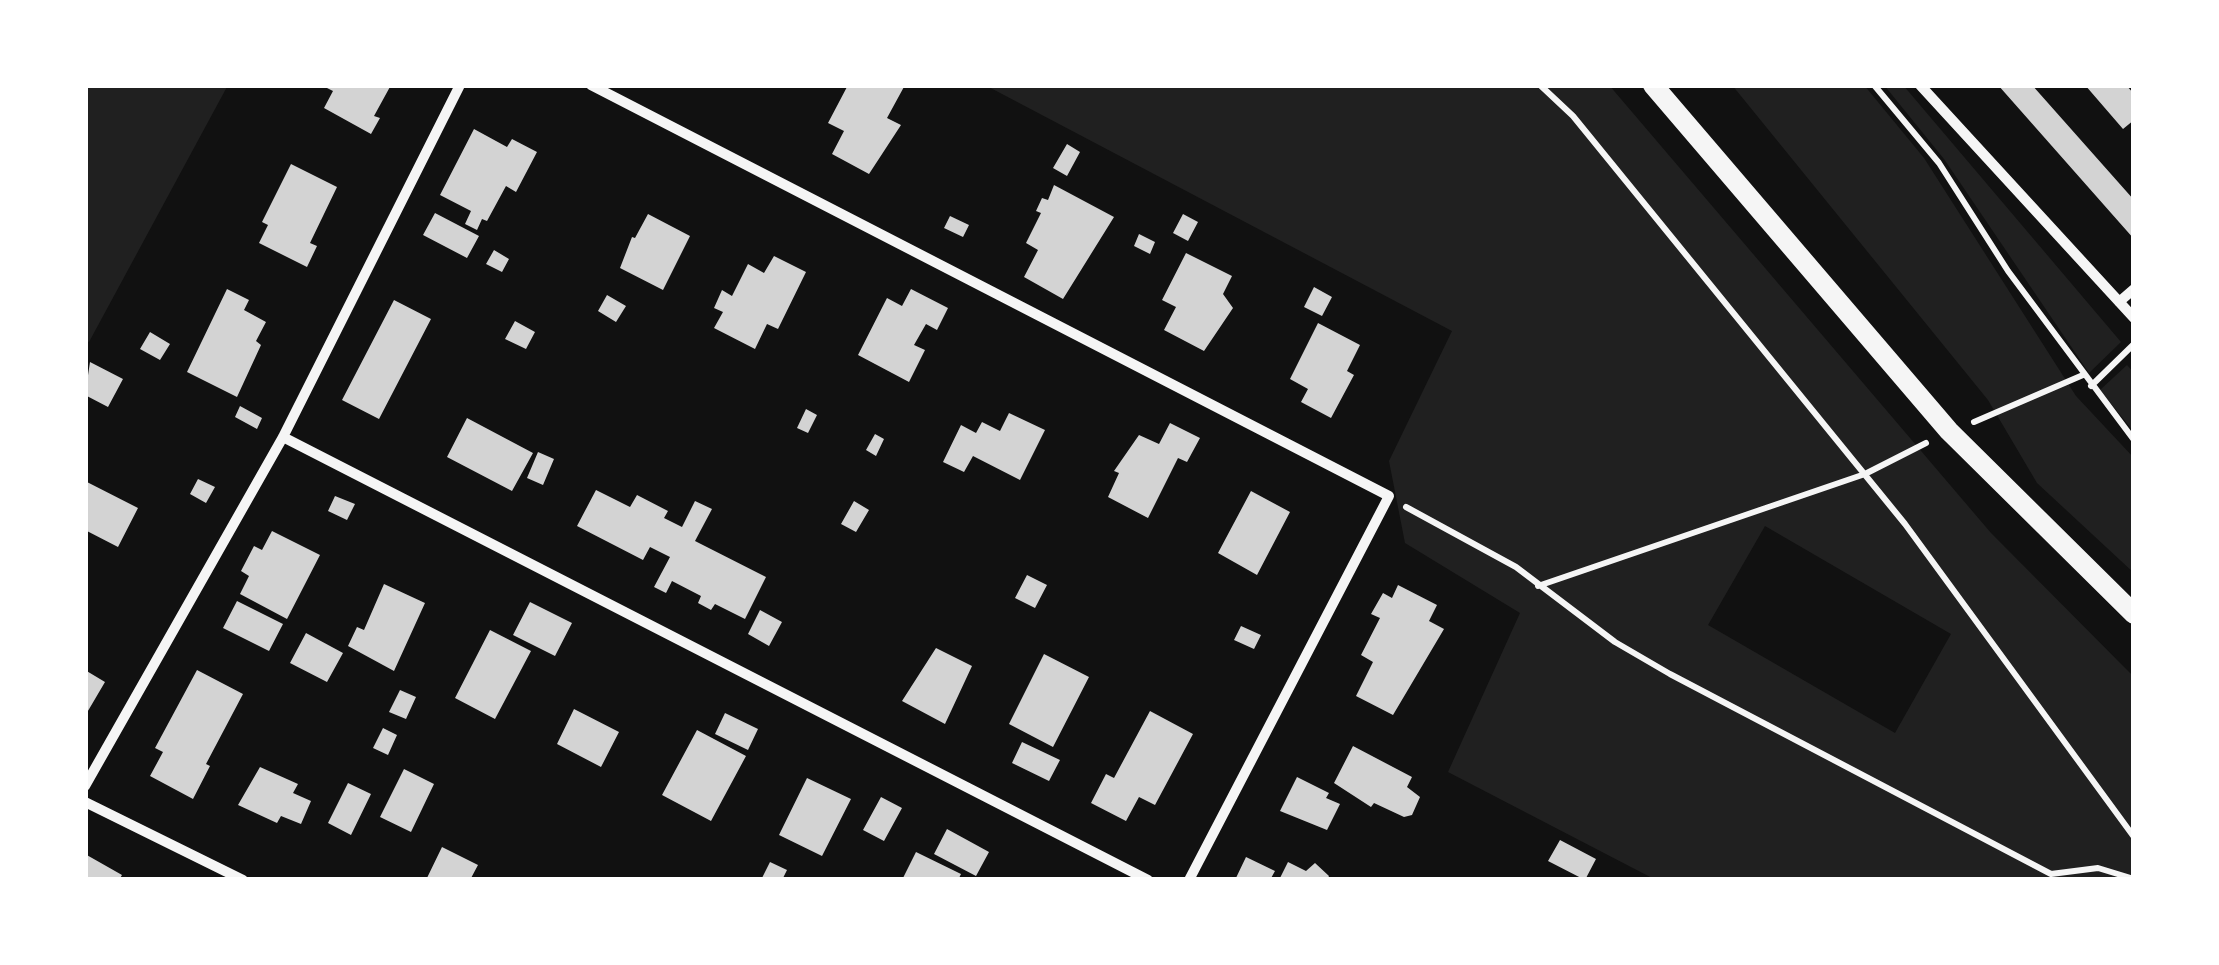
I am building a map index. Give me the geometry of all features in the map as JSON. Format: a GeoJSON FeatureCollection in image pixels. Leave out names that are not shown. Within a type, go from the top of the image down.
{"type":"FeatureCollection","features":[{"type":"Feature","properties":{"kind":"main road"},"geometry":{"type":"LineString","coordinates":[[1653,85],[1949,431],[2134,614]]}},
{"type":"Feature","properties":{"kind":"street"},"geometry":{"type":"LineString","coordinates":[[85,786],[283,436],[460,85]]}},
{"type":"Feature","properties":{"kind":"street"},"geometry":{"type":"LineString","coordinates":[[591,85],[1389,496],[1189,880]]}},
{"type":"Feature","properties":{"kind":"street"},"geometry":{"type":"LineString","coordinates":[[1920,85],[2134,318]]}},
{"type":"Feature","properties":{"kind":"street"},"geometry":{"type":"LineString","coordinates":[[2119,302],[2134,289]]}},
{"type":"Feature","properties":{"kind":"street"},"geometry":{"type":"LineString","coordinates":[[283,436],[1148,880]]}},
{"type":"Feature","properties":{"kind":"street"},"geometry":{"type":"LineString","coordinates":[[85,802],[242,880]]}},
{"type":"Feature","properties":{"kind":"path"},"geometry":{"type":"LineString","coordinates":[[1540,85],[1573,116],[1865,474],[2134,838]]}},
{"type":"Feature","properties":{"kind":"path"},"geometry":{"type":"LineString","coordinates":[[1874,85],[1939,162],[2091,386],[2134,440]]}},
{"type":"Feature","properties":{"kind":"path"},"geometry":{"type":"LineString","coordinates":[[2091,386],[2133,347]]}},
{"type":"Feature","properties":{"kind":"path"},"geometry":{"type":"LineString","coordinates":[[1538,586],[1865,474],[1949,431],[2028,402],[2083,374]]}},
{"type":"Feature","properties":{"kind":"path"},"geometry":{"type":"LineString","coordinates":[[1389,496],[1516,568],[1615,642],[1670,674],[2051,874],[2098,868],[2134,879]]}},
{"type":"Feature","properties":{"kind":"shaded area"},"geometry":{"type":"Polygon","coordinates":[[[85,85],[228,85],[89,342],[85,340],[85,85]]]}},
{"type":"Feature","properties":{"kind":"shaded area"},"geometry":{"type":"Polygon","coordinates":[[[985,85],[1609,85],[1991,533],[2134,677],[2134,880],[1656,880],[1448,772],[1520,613],[1405,543],[1389,461],[1452,331],[985,85]],[[1765,526],[1708,625],[1895,733],[1951,634],[1765,526]]]}},
{"type":"Feature","properties":{"kind":"shaded area"},"geometry":{"type":"Polygon","coordinates":[[[1732,85],[1864,85],[1924,158],[2076,396],[2134,458],[2134,573],[2037,483],[1988,400],[1732,85]]]}},
{"type":"Feature","properties":{"kind":"shaded area"},"geometry":{"type":"Polygon","coordinates":[[[1884,85],[1903,85],[2121,342],[2089,373],[1944,159],[1884,85]]]}},
{"type":"Feature","properties":{"kind":"shaded area"},"geometry":{"type":"Polygon","coordinates":[[[2127,365],[2134,373],[2134,432],[2100,390],[2127,365]]]}},
{"type":"Feature","properties":{"kind":"building"},"geometry":{"type":"Polygon","coordinates":[[[321,85],[391,85],[374,116],[380,118],[371,134],[324,108],[333,91],[321,85]]]}},
{"type":"Feature","properties":{"kind":"building"},"geometry":{"type":"Polygon","coordinates":[[[848,85],[905,85],[887,118],[901,125],[869,174],[832,154],[844,131],[828,123],[848,85]]]}},
{"type":"Feature","properties":{"kind":"building"},"geometry":{"type":"Polygon","coordinates":[[[1998,85],[2032,85],[2134,200],[2134,239],[1998,85]]]}},
{"type":"Feature","properties":{"kind":"building"},"geometry":{"type":"Polygon","coordinates":[[[2085,85],[2126,85],[2134,94],[2134,120],[2123,129],[2085,85]]]}},
{"type":"Feature","properties":{"kind":"building"},"geometry":{"type":"Polygon","coordinates":[[[474,129],[507,147],[512,139],[537,152],[516,192],[506,186],[487,221],[482,219],[477,230],[465,224],[471,211],[440,195],[474,129]]]}},
{"type":"Feature","properties":{"kind":"building"},"geometry":{"type":"Polygon","coordinates":[[[1067,144],[1080,152],[1067,176],[1053,168],[1067,144]]]}},
{"type":"Feature","properties":{"kind":"building"},"geometry":{"type":"Polygon","coordinates":[[[291,164],[337,187],[310,243],[317,246],[307,267],[259,243],[268,225],[262,222],[291,164]]]}},
{"type":"Feature","properties":{"kind":"building"},"geometry":{"type":"Polygon","coordinates":[[[1054,185],[1114,217],[1063,299],[1024,277],[1038,250],[1026,243],[1041,213],[1036,211],[1042,198],[1048,200],[1054,185]]]}},
{"type":"Feature","properties":{"kind":"building"},"geometry":{"type":"Polygon","coordinates":[[[435,213],[479,236],[467,258],[423,235],[435,213]]]}},
{"type":"Feature","properties":{"kind":"building"},"geometry":{"type":"Polygon","coordinates":[[[648,214],[690,236],[663,290],[620,268],[632,237],[635,238],[648,214]]]}},
{"type":"Feature","properties":{"kind":"building"},"geometry":{"type":"Polygon","coordinates":[[[1183,214],[1198,222],[1188,241],[1173,233],[1183,214]]]}},
{"type":"Feature","properties":{"kind":"building"},"geometry":{"type":"Polygon","coordinates":[[[950,216],[969,225],[963,237],[944,228],[950,216]]]}},
{"type":"Feature","properties":{"kind":"building"},"geometry":{"type":"Polygon","coordinates":[[[1139,234],[1155,242],[1150,254],[1134,246],[1139,234]]]}},
{"type":"Feature","properties":{"kind":"building"},"geometry":{"type":"Polygon","coordinates":[[[494,250],[509,259],[502,272],[486,264],[494,250]]]}},
{"type":"Feature","properties":{"kind":"building"},"geometry":{"type":"Polygon","coordinates":[[[1186,253],[1232,276],[1223,294],[1233,308],[1204,351],[1164,330],[1176,307],[1162,300],[1186,253]]]}},
{"type":"Feature","properties":{"kind":"building"},"geometry":{"type":"Polygon","coordinates":[[[774,256],[806,272],[778,329],[767,324],[755,349],[714,328],[723,312],[714,308],[722,290],[732,296],[748,264],[764,273],[774,256]]]}},
{"type":"Feature","properties":{"kind":"building"},"geometry":{"type":"Polygon","coordinates":[[[1314,287],[1332,297],[1322,316],[1304,307],[1314,287]]]}},
{"type":"Feature","properties":{"kind":"building"},"geometry":{"type":"Polygon","coordinates":[[[227,289],[249,300],[244,310],[266,322],[256,341],[261,345],[237,397],[187,372],[227,289]]]}},
{"type":"Feature","properties":{"kind":"building"},"geometry":{"type":"Polygon","coordinates":[[[911,289],[948,308],[937,330],[926,324],[914,345],[925,350],[909,382],[858,355],[887,298],[902,306],[911,289]]]}},
{"type":"Feature","properties":{"kind":"building"},"geometry":{"type":"Polygon","coordinates":[[[607,295],[626,306],[616,322],[598,311],[607,295]]]}},
{"type":"Feature","properties":{"kind":"building"},"geometry":{"type":"Polygon","coordinates":[[[394,300],[431,319],[379,419],[342,400],[394,300]]]}},
{"type":"Feature","properties":{"kind":"building"},"geometry":{"type":"Polygon","coordinates":[[[515,321],[535,332],[526,349],[505,339],[515,321]]]}},
{"type":"Feature","properties":{"kind":"building"},"geometry":{"type":"Polygon","coordinates":[[[1318,323],[1360,345],[1347,371],[1354,375],[1331,418],[1301,402],[1308,389],[1290,379],[1318,323]]]}},
{"type":"Feature","properties":{"kind":"building"},"geometry":{"type":"Polygon","coordinates":[[[150,332],[170,344],[160,360],[140,349],[150,332]]]}},
{"type":"Feature","properties":{"kind":"building"},"geometry":{"type":"Polygon","coordinates":[[[90,362],[123,379],[108,407],[85,395],[90,362]]]}},
{"type":"Feature","properties":{"kind":"building"},"geometry":{"type":"Polygon","coordinates":[[[240,406],[262,418],[257,429],[235,417],[240,406]]]}},
{"type":"Feature","properties":{"kind":"building"},"geometry":{"type":"Polygon","coordinates":[[[806,409],[817,415],[808,433],[797,428],[806,409]]]}},
{"type":"Feature","properties":{"kind":"building"},"geometry":{"type":"Polygon","coordinates":[[[1009,413],[1045,430],[1020,480],[973,456],[964,472],[943,462],[961,425],[976,433],[982,422],[1000,431],[1009,413]]]}},
{"type":"Feature","properties":{"kind":"building"},"geometry":{"type":"Polygon","coordinates":[[[467,418],[533,453],[512,491],[447,457],[467,418]]]}},
{"type":"Feature","properties":{"kind":"building"},"geometry":{"type":"Polygon","coordinates":[[[1170,423],[1200,438],[1187,462],[1178,458],[1148,518],[1108,497],[1119,473],[1114,471],[1139,435],[1159,444],[1170,423]]]}},
{"type":"Feature","properties":{"kind":"building"},"geometry":{"type":"Polygon","coordinates":[[[875,434],[884,439],[876,456],[866,450],[875,434]]]}},
{"type":"Feature","properties":{"kind":"building"},"geometry":{"type":"Polygon","coordinates":[[[538,452],[554,459],[543,485],[527,478],[538,452]]]}},
{"type":"Feature","properties":{"kind":"building"},"geometry":{"type":"Polygon","coordinates":[[[198,479],[215,487],[206,503],[190,494],[198,479]]]}},
{"type":"Feature","properties":{"kind":"building"},"geometry":{"type":"Polygon","coordinates":[[[85,481],[138,508],[118,547],[85,530],[85,481]]]}},
{"type":"Feature","properties":{"kind":"building"},"geometry":{"type":"Polygon","coordinates":[[[596,490],[630,507],[637,495],[668,511],[664,518],[682,527],[695,501],[712,509],[695,541],[766,577],[745,619],[715,604],[711,610],[698,603],[701,596],[672,581],[666,593],[654,587],[670,557],[650,547],[643,560],[577,526],[596,490]]]}},
{"type":"Feature","properties":{"kind":"building"},"geometry":{"type":"Polygon","coordinates":[[[1251,491],[1290,512],[1257,575],[1218,553],[1251,491]]]}},
{"type":"Feature","properties":{"kind":"building"},"geometry":{"type":"Polygon","coordinates":[[[335,496],[355,504],[347,520],[328,511],[335,496]]]}},
{"type":"Feature","properties":{"kind":"building"},"geometry":{"type":"Polygon","coordinates":[[[854,501],[869,510],[856,532],[841,524],[854,501]]]}},
{"type":"Feature","properties":{"kind":"building"},"geometry":{"type":"Polygon","coordinates":[[[272,531],[320,555],[287,619],[240,594],[249,576],[241,571],[254,546],[262,550],[272,531]]]}},
{"type":"Feature","properties":{"kind":"building"},"geometry":{"type":"Polygon","coordinates":[[[1027,575],[1047,585],[1035,608],[1015,598],[1027,575]]]}},
{"type":"Feature","properties":{"kind":"building"},"geometry":{"type":"Polygon","coordinates":[[[384,584],[425,603],[394,671],[348,646],[357,627],[364,630],[384,584]]]}},
{"type":"Feature","properties":{"kind":"building"},"geometry":{"type":"Polygon","coordinates":[[[1398,585],[1437,605],[1429,621],[1444,629],[1393,715],[1356,696],[1373,662],[1361,655],[1380,618],[1371,614],[1383,593],[1392,598],[1398,585]]]}},
{"type":"Feature","properties":{"kind":"building"},"geometry":{"type":"Polygon","coordinates":[[[237,601],[283,624],[269,651],[223,628],[237,601]]]}},
{"type":"Feature","properties":{"kind":"building"},"geometry":{"type":"Polygon","coordinates":[[[530,602],[572,623],[555,656],[513,635],[530,602]]]}},
{"type":"Feature","properties":{"kind":"building"},"geometry":{"type":"Polygon","coordinates":[[[760,610],[782,622],[769,646],[748,634],[760,610]]]}},
{"type":"Feature","properties":{"kind":"building"},"geometry":{"type":"Polygon","coordinates":[[[1241,626],[1261,635],[1254,649],[1234,640],[1241,626]]]}},
{"type":"Feature","properties":{"kind":"building"},"geometry":{"type":"Polygon","coordinates":[[[490,630],[531,651],[495,719],[455,698],[490,630]]]}},
{"type":"Feature","properties":{"kind":"building"},"geometry":{"type":"Polygon","coordinates":[[[306,633],[343,653],[327,682],[290,663],[306,633]]]}},
{"type":"Feature","properties":{"kind":"building"},"geometry":{"type":"Polygon","coordinates":[[[936,648],[972,666],[945,724],[902,701],[936,648]]]}},
{"type":"Feature","properties":{"kind":"building"},"geometry":{"type":"Polygon","coordinates":[[[1044,654],[1089,677],[1053,747],[1009,724],[1044,654]]]}},
{"type":"Feature","properties":{"kind":"building"},"geometry":{"type":"Polygon","coordinates":[[[85,670],[105,682],[85,716],[85,670]]]}},
{"type":"Feature","properties":{"kind":"building"},"geometry":{"type":"Polygon","coordinates":[[[197,670],[243,694],[206,764],[210,766],[193,799],[150,776],[163,752],[155,748],[197,670]]]}},
{"type":"Feature","properties":{"kind":"building"},"geometry":{"type":"Polygon","coordinates":[[[400,690],[416,697],[406,719],[389,712],[400,690]]]}},
{"type":"Feature","properties":{"kind":"building"},"geometry":{"type":"Polygon","coordinates":[[[574,709],[619,732],[601,767],[557,744],[574,709]]]}},
{"type":"Feature","properties":{"kind":"building"},"geometry":{"type":"Polygon","coordinates":[[[1150,711],[1193,734],[1155,805],[1139,797],[1126,821],[1091,803],[1106,774],[1114,778],[1150,711]]]}},
{"type":"Feature","properties":{"kind":"building"},"geometry":{"type":"Polygon","coordinates":[[[725,713],[758,729],[748,750],[715,734],[725,713]]]}},
{"type":"Feature","properties":{"kind":"building"},"geometry":{"type":"Polygon","coordinates":[[[383,728],[397,735],[388,755],[373,748],[383,728]]]}},
{"type":"Feature","properties":{"kind":"building"},"geometry":{"type":"Polygon","coordinates":[[[697,730],[746,756],[711,821],[662,795],[697,730]]]}},
{"type":"Feature","properties":{"kind":"building"},"geometry":{"type":"Polygon","coordinates":[[[1022,742],[1060,760],[1049,781],[1012,763],[1022,742]]]}},
{"type":"Feature","properties":{"kind":"building"},"geometry":{"type":"Polygon","coordinates":[[[1353,746],[1412,777],[1407,787],[1420,797],[1412,815],[1404,817],[1374,803],[1371,807],[1334,783],[1353,746]]]}},
{"type":"Feature","properties":{"kind":"building"},"geometry":{"type":"Polygon","coordinates":[[[260,767],[298,784],[293,793],[311,801],[301,824],[281,816],[277,823],[238,805],[260,767]]]}},
{"type":"Feature","properties":{"kind":"building"},"geometry":{"type":"Polygon","coordinates":[[[404,769],[434,784],[411,832],[380,817],[404,769]]]}},
{"type":"Feature","properties":{"kind":"building"},"geometry":{"type":"Polygon","coordinates":[[[1297,777],[1329,793],[1326,798],[1340,804],[1327,830],[1280,811],[1297,777]]]}},
{"type":"Feature","properties":{"kind":"building"},"geometry":{"type":"Polygon","coordinates":[[[807,778],[851,799],[822,856],[779,835],[807,778]]]}},
{"type":"Feature","properties":{"kind":"building"},"geometry":{"type":"Polygon","coordinates":[[[348,783],[371,794],[351,835],[328,823],[348,783]]]}},
{"type":"Feature","properties":{"kind":"building"},"geometry":{"type":"Polygon","coordinates":[[[881,797],[902,808],[884,841],[863,830],[881,797]]]}},
{"type":"Feature","properties":{"kind":"building"},"geometry":{"type":"Polygon","coordinates":[[[947,829],[989,852],[976,876],[934,854],[947,829]]]}},
{"type":"Feature","properties":{"kind":"building"},"geometry":{"type":"Polygon","coordinates":[[[1560,840],[1596,859],[1585,880],[1548,861],[1560,840]]]}},
{"type":"Feature","properties":{"kind":"building"},"geometry":{"type":"Polygon","coordinates":[[[442,847],[478,865],[470,880],[426,880],[442,847]]]}},
{"type":"Feature","properties":{"kind":"building"},"geometry":{"type":"Polygon","coordinates":[[[916,852],[961,874],[958,880],[902,880],[916,852]]]}},
{"type":"Feature","properties":{"kind":"building"},"geometry":{"type":"Polygon","coordinates":[[[85,854],[122,875],[119,880],[85,880],[85,854]]]}},
{"type":"Feature","properties":{"kind":"building"},"geometry":{"type":"Polygon","coordinates":[[[1246,857],[1275,871],[1270,880],[1235,880],[1246,857]]]}},
{"type":"Feature","properties":{"kind":"building"},"geometry":{"type":"Polygon","coordinates":[[[770,862],[787,870],[782,880],[761,880],[770,862]]]}},
{"type":"Feature","properties":{"kind":"building"},"geometry":{"type":"Polygon","coordinates":[[[1288,862],[1306,871],[1315,863],[1329,876],[1327,880],[1279,880],[1288,862]]]}}]}
